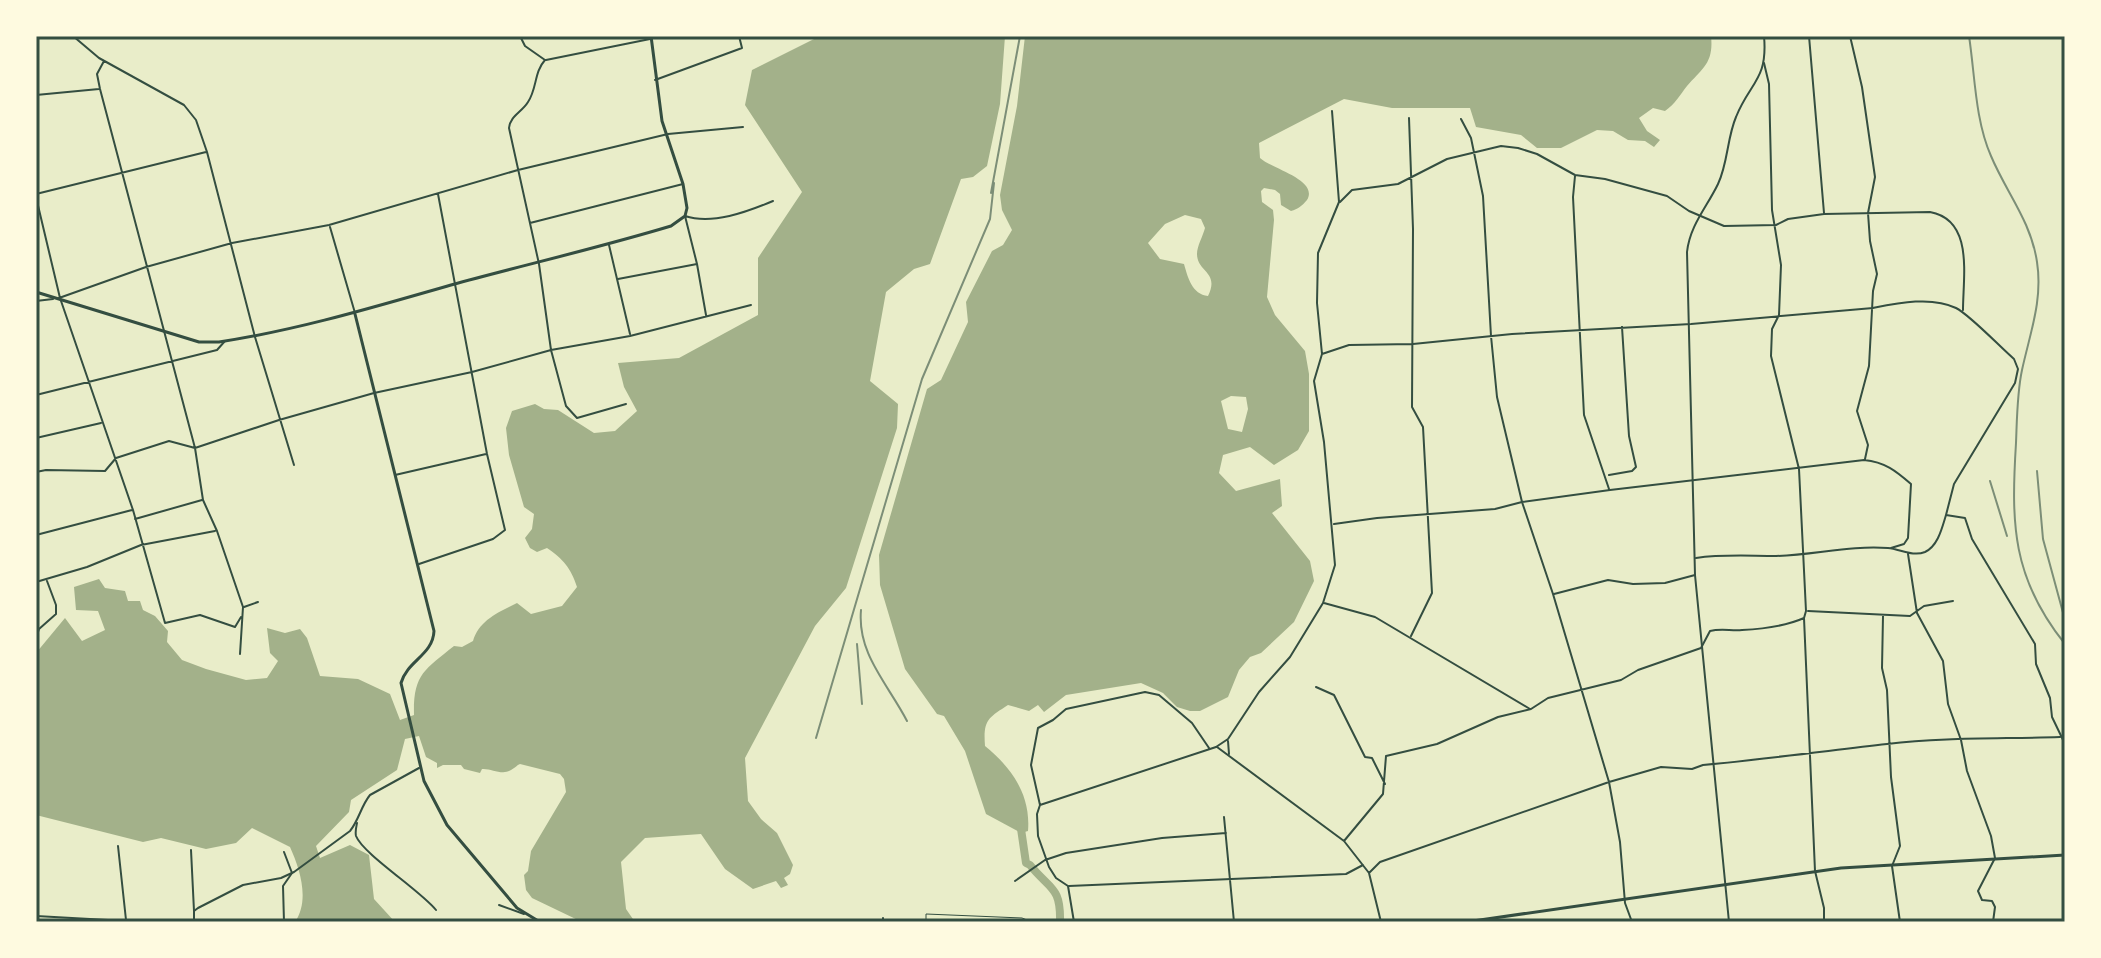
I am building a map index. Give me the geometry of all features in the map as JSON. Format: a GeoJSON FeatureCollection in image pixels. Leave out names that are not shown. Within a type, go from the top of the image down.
{"type":"FeatureCollection","features":[{"type":"Feature","properties":{"kind":"main road"},"geometry":{"type":"LineString","coordinates":[[36,292],[199,342],[225,341],[355,314],[671,226],[685,216],[687,208],[683,184],[662,121],[651,38]]}},
{"type":"Feature","properties":{"kind":"main road"},"geometry":{"type":"LineString","coordinates":[[355,314],[419,564],[434,635],[428,649],[402,677],[420,767],[428,790],[451,831],[524,914],[540,922]]}},
{"type":"Feature","properties":{"kind":"main road"},"geometry":{"type":"LineString","coordinates":[[1466,922],[1815,871],[2065,855]]}},
{"type":"Feature","properties":{"kind":"street"},"geometry":{"type":"LineString","coordinates":[[73,36],[104,61],[184,105],[196,120],[232,243],[255,337],[294,465]]}},
{"type":"Feature","properties":{"kind":"street"},"geometry":{"type":"LineString","coordinates":[[520,36],[525,46],[545,60]]}},
{"type":"Feature","properties":{"kind":"street"},"geometry":{"type":"LineString","coordinates":[[655,80],[742,48],[739,36]]}},
{"type":"Feature","properties":{"kind":"street"},"geometry":{"type":"LineString","coordinates":[[1764,36],[1764,63],[1769,84],[1772,210],[1781,265],[1779,315],[1772,329],[1771,365],[1799,469],[1800,520],[1805,554],[1804,618],[1815,871],[1824,908],[1824,922]]}},
{"type":"Feature","properties":{"kind":"street"},"geometry":{"type":"LineString","coordinates":[[1809,36],[1824,214]]}},
{"type":"Feature","properties":{"kind":"street"},"geometry":{"type":"LineString","coordinates":[[1850,36],[1862,87],[1875,177],[1868,213],[1877,274],[1869,366],[1857,411],[1868,445],[1864,460]]}},
{"type":"Feature","properties":{"kind":"street"},"geometry":{"type":"LineString","coordinates":[[626,404],[577,418],[566,406],[551,350],[539,264],[510,122],[528,103],[534,91],[538,68],[545,60],[651,38]]}},
{"type":"Feature","properties":{"kind":"street"},"geometry":{"type":"LineString","coordinates":[[104,61],[97,74],[100,89],[195,448],[203,500],[243,607],[240,654]]}},
{"type":"Feature","properties":{"kind":"street"},"geometry":{"type":"LineString","coordinates":[[1729,922],[1695,575],[1687,252],[1691,232],[1720,179],[1737,113],[1760,78],[1764,63]]}},
{"type":"Feature","properties":{"kind":"street"},"geometry":{"type":"LineString","coordinates":[[36,95],[100,89]]}},
{"type":"Feature","properties":{"kind":"street"},"geometry":{"type":"LineString","coordinates":[[1332,111],[1339,202]]}},
{"type":"Feature","properties":{"kind":"street"},"geometry":{"type":"LineString","coordinates":[[1409,118],[1412,407],[1423,427],[1432,593],[1411,636]]}},
{"type":"Feature","properties":{"kind":"street"},"geometry":{"type":"LineString","coordinates":[[1461,119],[1476,152],[1483,196],[1497,397],[1522,502],[1609,782],[1620,842],[1624,899],[1632,922]]}},
{"type":"Feature","properties":{"kind":"street"},"geometry":{"type":"LineString","coordinates":[[36,301],[60,298],[146,267],[232,243],[329,225],[518,170],[668,134],[743,127]]}},
{"type":"Feature","properties":{"kind":"street"},"geometry":{"type":"LineString","coordinates":[[1040,805],[1216,747],[1228,739],[1259,692],[1290,657],[1323,603],[1335,565],[1333,525],[1314,381],[1322,354],[1317,303],[1318,253],[1339,202],[1352,190],[1398,184],[1447,159],[1501,146],[1537,154],[1575,175],[1605,179],[1667,196],[1689,211],[1724,226],[1776,225],[1788,219],[1824,214],[1943,214],[1958,231],[1964,250],[1963,312]]}},
{"type":"Feature","properties":{"kind":"street"},"geometry":{"type":"LineString","coordinates":[[207,152],[36,196],[60,298],[133,510],[165,623],[200,615],[235,627],[240,622],[243,607]]}},
{"type":"Feature","properties":{"kind":"street"},"geometry":{"type":"LineString","coordinates":[[1575,175],[1573,197],[1584,415],[1610,490]]}},
{"type":"Feature","properties":{"kind":"street"},"geometry":{"type":"LineString","coordinates":[[529,223],[683,184]]}},
{"type":"Feature","properties":{"kind":"street"},"geometry":{"type":"LineString","coordinates":[[419,564],[493,539],[505,530],[487,454],[438,193]]}},
{"type":"Feature","properties":{"kind":"street"},"geometry":{"type":"LineString","coordinates":[[685,216],[694,219],[743,213],[773,201]]}},
{"type":"Feature","properties":{"kind":"street"},"geometry":{"type":"LineString","coordinates":[[685,216],[706,316]]}},
{"type":"Feature","properties":{"kind":"street"},"geometry":{"type":"LineString","coordinates":[[329,225],[355,314]]}},
{"type":"Feature","properties":{"kind":"street"},"geometry":{"type":"LineString","coordinates":[[609,245],[630,336]]}},
{"type":"Feature","properties":{"kind":"street"},"geometry":{"type":"LineString","coordinates":[[617,279],[697,264]]}},
{"type":"Feature","properties":{"kind":"street"},"geometry":{"type":"LineString","coordinates":[[1322,354],[1349,345],[1413,344],[1622,326],[1691,324],[1873,308],[1901,302],[1954,306],[2014,359],[2018,369],[2015,383],[1954,484],[1938,539],[1924,552],[1908,553],[1891,548]]}},
{"type":"Feature","properties":{"kind":"street"},"geometry":{"type":"LineString","coordinates":[[36,472],[105,471],[116,458],[169,441],[195,448],[374,393],[472,372],[551,350],[630,336],[751,305]]}},
{"type":"Feature","properties":{"kind":"street"},"geometry":{"type":"LineString","coordinates":[[1607,475],[1632,471],[1636,467],[1629,436],[1622,326]]}},
{"type":"Feature","properties":{"kind":"street"},"geometry":{"type":"LineString","coordinates":[[36,395],[217,350],[225,341]]}},
{"type":"Feature","properties":{"kind":"street"},"geometry":{"type":"LineString","coordinates":[[36,438],[102,423]]}},
{"type":"Feature","properties":{"kind":"street"},"geometry":{"type":"LineString","coordinates":[[395,475],[487,454]]}},
{"type":"Feature","properties":{"kind":"street"},"geometry":{"type":"LineString","coordinates":[[1333,525],[1377,518],[1495,509],[1522,502],[1610,490],[1864,460],[1890,467],[1911,484],[1908,538],[1904,544],[1891,548],[1776,556],[1725,554],[1694,558]]}},
{"type":"Feature","properties":{"kind":"street"},"geometry":{"type":"LineString","coordinates":[[135,519],[203,500]]}},
{"type":"Feature","properties":{"kind":"street"},"geometry":{"type":"LineString","coordinates":[[36,535],[133,510]]}},
{"type":"Feature","properties":{"kind":"street"},"geometry":{"type":"LineString","coordinates":[[1946,515],[1965,518],[1972,539],[2035,644],[2036,664],[2046,686],[2052,717],[2065,744]]}},
{"type":"Feature","properties":{"kind":"street"},"geometry":{"type":"LineString","coordinates":[[36,582],[141,545],[217,531]]}},
{"type":"Feature","properties":{"kind":"street"},"geometry":{"type":"LineString","coordinates":[[1908,553],[1917,613],[1943,661],[1948,704],[1961,740],[1967,771],[1991,836],[1995,858],[1978,891],[1982,900],[1992,901],[1995,907],[1993,922]]}},
{"type":"Feature","properties":{"kind":"street"},"geometry":{"type":"LineString","coordinates":[[1553,594],[1608,580],[1633,584],[1665,583],[1695,575]]}},
{"type":"Feature","properties":{"kind":"street"},"geometry":{"type":"LineString","coordinates":[[36,638],[39,629],[56,614],[47,580]]}},
{"type":"Feature","properties":{"kind":"street"},"geometry":{"type":"LineString","coordinates":[[1806,611],[1910,616],[1924,606],[1953,601]]}},
{"type":"Feature","properties":{"kind":"street"},"geometry":{"type":"LineString","coordinates":[[243,607],[258,602]]}},
{"type":"Feature","properties":{"kind":"street"},"geometry":{"type":"LineString","coordinates":[[1323,603],[1375,617],[1531,709]]}},
{"type":"Feature","properties":{"kind":"street"},"geometry":{"type":"LineString","coordinates":[[1883,616],[1882,668],[1887,690],[1888,743],[1900,846],[1892,866],[1900,922]]}},
{"type":"Feature","properties":{"kind":"street"},"geometry":{"type":"LineString","coordinates":[[1344,841],[1383,794],[1386,756],[1437,744],[1498,717],[1531,709],[1548,698],[1621,680],[1638,670],[1701,648],[1707,635],[1715,629],[1739,631],[1804,618]]}},
{"type":"Feature","properties":{"kind":"street"},"geometry":{"type":"LineString","coordinates":[[1316,687],[1334,695],[1365,757],[1372,758],[1385,785]]}},
{"type":"Feature","properties":{"kind":"street"},"geometry":{"type":"LineString","coordinates":[[1209,748],[1192,723],[1159,695],[1145,692],[1066,709],[1038,728],[1031,765],[1040,805],[1037,814],[1038,836],[1045,860],[1056,878],[1068,886],[1230,880],[1346,874],[1363,865]]}},
{"type":"Feature","properties":{"kind":"street"},"geometry":{"type":"LineString","coordinates":[[1369,873],[1380,862],[1609,782],[1661,767],[1692,769],[1888,743],[2060,737]]}},
{"type":"Feature","properties":{"kind":"street"},"geometry":{"type":"LineString","coordinates":[[1228,739],[1229,754]]}},
{"type":"Feature","properties":{"kind":"street"},"geometry":{"type":"LineString","coordinates":[[1216,747],[1344,841],[1369,873],[1381,922]]}},
{"type":"Feature","properties":{"kind":"street"},"geometry":{"type":"LineString","coordinates":[[420,767],[370,795],[364,802],[356,834],[363,846],[425,896],[436,910]]}},
{"type":"Feature","properties":{"kind":"street"},"geometry":{"type":"LineString","coordinates":[[1224,817],[1234,922]]}},
{"type":"Feature","properties":{"kind":"street"},"geometry":{"type":"LineString","coordinates":[[194,911],[243,885],[292,873],[357,823]]}},
{"type":"Feature","properties":{"kind":"street"},"geometry":{"type":"LineString","coordinates":[[1015,881],[1045,860],[1088,848],[1226,833]]}},
{"type":"Feature","properties":{"kind":"street"},"geometry":{"type":"LineString","coordinates":[[118,846],[126,921]]}},
{"type":"Feature","properties":{"kind":"street"},"geometry":{"type":"LineString","coordinates":[[36,916],[194,921],[191,850]]}},
{"type":"Feature","properties":{"kind":"street"},"geometry":{"type":"LineString","coordinates":[[284,852],[292,873]]}},
{"type":"Feature","properties":{"kind":"street"},"geometry":{"type":"LineString","coordinates":[[284,922],[283,886],[292,873]]}},
{"type":"Feature","properties":{"kind":"street"},"geometry":{"type":"LineString","coordinates":[[1068,886],[1074,922]]}},
{"type":"Feature","properties":{"kind":"street"},"geometry":{"type":"LineString","coordinates":[[499,905],[524,914]]}},
{"type":"Feature","properties":{"kind":"lane"},"geometry":{"type":"LineString","coordinates":[[926,922],[926,914],[1022,918],[1032,922]]}},
{"type":"Feature","properties":{"kind":"lane"},"geometry":{"type":"LineString","coordinates":[[1038,922],[1046,922]]}},
{"type":"Feature","properties":{"kind":"shaded area"},"geometry":{"type":"Polygon","coordinates":[[[1005,36],[1000,104],[987,166],[973,177],[961,179],[930,264],[914,269],[886,292],[870,381],[898,404],[897,428],[846,588],[815,626],[745,758],[748,801],[761,819],[777,833],[793,865],[790,874],[784,878],[788,885],[781,888],[776,881],[753,889],[725,869],[701,834],[645,838],[621,862],[626,909],[635,922],[582,922],[532,898],[526,890],[524,875],[528,871],[531,851],[566,792],[560,774],[520,764],[504,772],[482,769],[480,773],[464,769],[461,765],[437,768],[437,763],[426,757],[419,736],[405,739],[397,770],[351,800],[349,812],[316,846],[320,858],[350,845],[369,855],[374,899],[395,922],[295,922],[303,894],[290,847],[252,828],[236,843],[206,849],[161,838],[143,842],[36,815],[36,653],[65,618],[82,641],[105,630],[98,611],[76,610],[74,587],[99,579],[105,588],[125,591],[128,601],[140,601],[143,610],[155,616],[168,631],[167,642],[182,660],[246,680],[267,678],[278,661],[270,653],[267,628],[285,633],[300,629],[307,638],[320,676],[358,679],[390,694],[400,720],[414,715],[416,691],[422,674],[454,646],[462,647],[473,641],[480,627],[490,618],[517,603],[531,614],[562,606],[577,587],[569,569],[558,556],[547,548],[537,552],[530,548],[525,538],[532,529],[534,514],[524,507],[509,455],[506,428],[512,411],[535,404],[544,409],[558,410],[594,433],[615,431],[637,411],[624,387],[618,363],[679,358],[758,315],[758,258],[802,192],[745,105],[752,70],[816,38],[1005,36]]]}},
{"type":"Feature","properties":{"kind":"shaded area"},"geometry":{"type":"Polygon","coordinates":[[[1025,36],[1711,36],[1711,53],[1706,65],[1675,102],[1665,111],[1653,108],[1639,118],[1647,131],[1660,140],[1654,147],[1645,141],[1628,140],[1613,131],[1597,130],[1561,148],[1537,148],[1521,135],[1476,127],[1470,108],[1392,108],[1344,99],[1259,143],[1260,158],[1301,181],[1309,193],[1303,204],[1291,211],[1281,205],[1280,194],[1275,190],[1264,188],[1261,191],[1262,202],[1273,210],[1274,220],[1267,297],[1275,315],[1305,351],[1309,374],[1309,431],[1298,450],[1274,465],[1250,447],[1223,455],[1219,473],[1236,491],[1280,479],[1282,506],[1272,513],[1310,561],[1314,581],[1294,622],[1261,653],[1250,657],[1239,670],[1228,697],[1200,711],[1177,707],[1163,693],[1141,683],[1066,695],[1044,712],[1038,705],[1029,711],[1008,705],[991,717],[986,725],[985,746],[1004,764],[1023,794],[1028,831],[1021,833],[986,814],[965,751],[944,716],[937,714],[905,669],[880,585],[879,555],[927,389],[941,380],[968,322],[966,302],[992,251],[1003,245],[1012,230],[1002,210],[1000,195],[1017,106],[1025,36]],[[1185,215],[1165,224],[1148,243],[1160,259],[1184,264],[1194,289],[1208,296],[1210,277],[1200,265],[1197,254],[1205,228],[1201,219],[1185,215]],[[1231,396],[1221,401],[1228,429],[1242,432],[1248,409],[1246,397],[1231,396]]]}},
{"type":"Feature","properties":{"kind":"waterway"},"geometry":{"type":"LineString","coordinates":[[1020,822],[1026,863],[1053,889],[1059,901],[1060,922]]}},
{"type":"Feature","properties":{"kind":"railway"},"geometry":{"type":"LineString","coordinates":[[991,193],[1020,36]]}},
{"type":"Feature","properties":{"kind":"railway"},"geometry":{"type":"LineString","coordinates":[[1969,36],[1986,142],[2024,220],[2037,262],[2037,303],[2018,397],[2015,525],[2025,573],[2034,596],[2065,644]]}},
{"type":"Feature","properties":{"kind":"railway"},"geometry":{"type":"LineString","coordinates":[[816,738],[922,379],[990,219],[994,183]]}},
{"type":"Feature","properties":{"kind":"railway"},"geometry":{"type":"LineString","coordinates":[[2037,471],[2043,539],[2065,620]]}},
{"type":"Feature","properties":{"kind":"railway"},"geometry":{"type":"LineString","coordinates":[[1990,481],[2007,536]]}},
{"type":"Feature","properties":{"kind":"railway"},"geometry":{"type":"LineString","coordinates":[[861,610],[861,626],[869,655],[907,721]]}},
{"type":"Feature","properties":{"kind":"railway"},"geometry":{"type":"LineString","coordinates":[[857,644],[862,704]]}}]}
